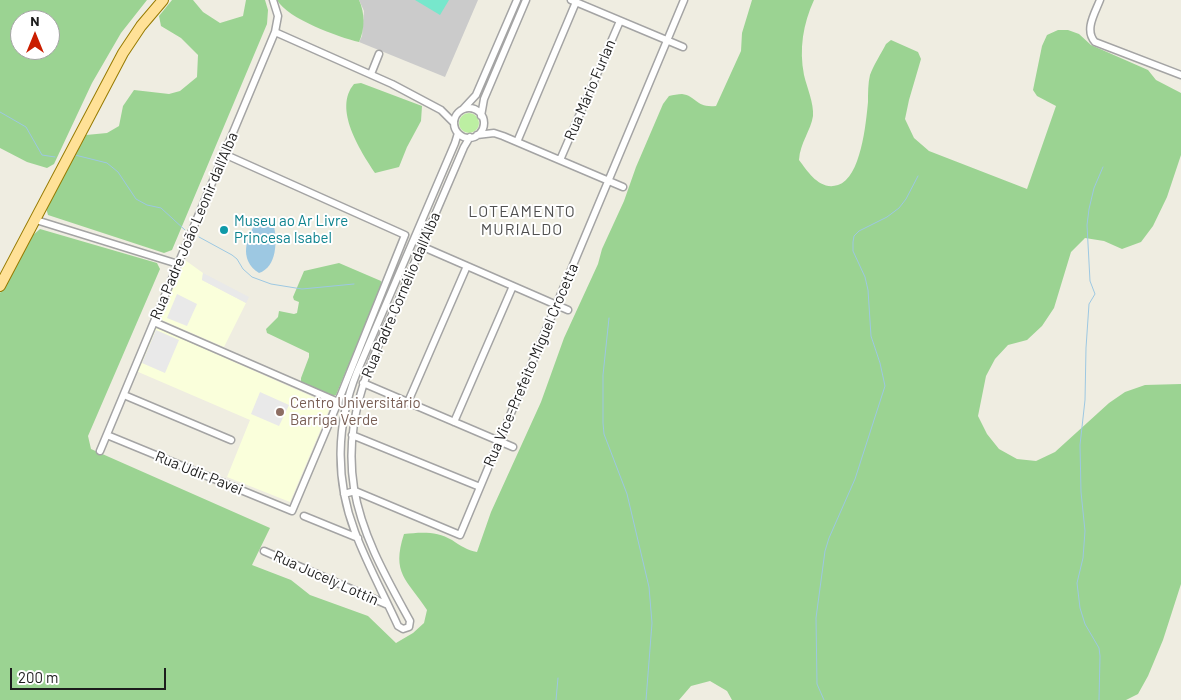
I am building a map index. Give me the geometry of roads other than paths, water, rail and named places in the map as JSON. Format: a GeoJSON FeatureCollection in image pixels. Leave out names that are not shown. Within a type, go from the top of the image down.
{"type":"FeatureCollection","features":[{"type":"Feature","properties":{"kind":"main road"},"geometry":{"type":"LineString","coordinates":[[0,286],[124,53],[141,26],[163,0]]}},
{"type":"Feature","properties":{"kind":"street","name":"Rua Padre João Leonir dall'Alba"},"geometry":{"type":"LineString","coordinates":[[100,451],[275,32],[278,16],[273,0]]}},
{"type":"Feature","properties":{"kind":"street"},"geometry":{"type":"LineString","coordinates":[[454,123],[456,116],[476,95],[517,0]]}},
{"type":"Feature","properties":{"kind":"street"},"geometry":{"type":"LineString","coordinates":[[474,136],[483,126],[484,98],[526,0]]}},
{"type":"Feature","properties":{"kind":"street","name":"Rua Vice-Prefeito Miguel Crocetta"},"geometry":{"type":"LineString","coordinates":[[355,491],[460,536],[684,0]]}},
{"type":"Feature","properties":{"kind":"street"},"geometry":{"type":"LineString","coordinates":[[1100,0],[1090,30],[1091,37],[1095,42],[1181,75]]}},
{"type":"Feature","properties":{"kind":"street"},"geometry":{"type":"LineString","coordinates":[[517,142],[574,1],[682,47]]}},
{"type":"Feature","properties":{"kind":"street","name":"Rua Mário Furlan"},"geometry":{"type":"LineString","coordinates":[[560,160],[620,21]]}},
{"type":"Feature","properties":{"kind":"street"},"geometry":{"type":"LineString","coordinates":[[275,32],[371,74],[441,110],[454,123],[458,133],[464,137],[494,134],[624,187]]}},
{"type":"Feature","properties":{"kind":"street"},"geometry":{"type":"LineString","coordinates":[[371,74],[380,54]]}},
{"type":"Feature","properties":{"kind":"street"},"geometry":{"type":"LineString","coordinates":[[441,110],[474,109],[494,134]]}},
{"type":"Feature","properties":{"kind":"street","name":"Rua Padre Cornélio dall'Alba"},"geometry":{"type":"LineString","coordinates":[[458,133],[349,394],[343,416],[340,441],[340,466],[344,494],[358,538],[398,626],[403,629],[409,627],[409,619],[370,541],[360,514],[355,491],[352,465],[352,435],[356,407],[363,383],[464,146],[474,136]]}},
{"type":"Feature","properties":{"kind":"street"},"geometry":{"type":"LineString","coordinates":[[154,322],[338,402],[405,235],[224,154]]}},
{"type":"Feature","properties":{"kind":"street"},"geometry":{"type":"LineString","coordinates":[[36,220],[178,264]]}},
{"type":"Feature","properties":{"kind":"street"},"geometry":{"type":"LineString","coordinates":[[421,246],[568,310]]}},
{"type":"Feature","properties":{"kind":"street"},"geometry":{"type":"LineString","coordinates":[[408,402],[467,266]]}},
{"type":"Feature","properties":{"kind":"street"},"geometry":{"type":"LineString","coordinates":[[454,422],[513,286]]}},
{"type":"Feature","properties":{"kind":"street"},"geometry":{"type":"LineString","coordinates":[[363,383],[513,447]]}},
{"type":"Feature","properties":{"kind":"street"},"geometry":{"type":"LineString","coordinates":[[124,395],[231,440]]}},
{"type":"Feature","properties":{"kind":"street","name":"Rua Udir Pavei"},"geometry":{"type":"LineString","coordinates":[[107,435],[292,511],[338,402]]}},
{"type":"Feature","properties":{"kind":"street"},"geometry":{"type":"LineString","coordinates":[[352,435],[480,487]]}},
{"type":"Feature","properties":{"kind":"street"},"geometry":{"type":"LineString","coordinates":[[344,494],[355,491]]}},
{"type":"Feature","properties":{"kind":"street"},"geometry":{"type":"LineString","coordinates":[[304,516],[358,538]]}},
{"type":"Feature","properties":{"kind":"street","name":"Rua Jucely Lottin"},"geometry":{"type":"LineString","coordinates":[[264,550],[388,605]]}},
{"type":"Feature","properties":{"kind":"water"},"geometry":{"type":"Polygon","coordinates":[[[258,220],[274,226],[275,239],[272,259],[265,270],[259,273],[252,268],[246,255],[250,233],[258,220]]]}},
{"type":"Feature","properties":{"kind":"waterway"},"geometry":{"type":"LineString","coordinates":[[0,112],[26,127],[42,155],[55,157]]}},
{"type":"Feature","properties":{"kind":"waterway"},"geometry":{"type":"LineString","coordinates":[[75,155],[107,163],[118,172],[136,199],[147,205],[161,208],[185,230]]}},
{"type":"Feature","properties":{"kind":"waterway"},"geometry":{"type":"LineString","coordinates":[[1099,700],[1099,648],[1085,624],[1080,608],[1077,583],[1083,558],[1085,531],[1081,492],[1080,445],[1085,400],[1086,348],[1089,304],[1095,294],[1090,281],[1087,225],[1094,188],[1103,167]]}},
{"type":"Feature","properties":{"kind":"waterway"},"geometry":{"type":"LineString","coordinates":[[824,700],[817,684],[816,618],[825,551],[855,479],[885,386],[871,336],[868,290],[865,277],[853,251],[854,236],[859,231],[887,217],[899,208],[918,176]]}},
{"type":"Feature","properties":{"kind":"waterway"},"geometry":{"type":"LineString","coordinates":[[199,237],[232,255],[252,277],[271,284],[302,289],[354,284]]}},
{"type":"Feature","properties":{"kind":"waterway"},"geometry":{"type":"LineString","coordinates":[[609,318],[603,375],[604,434],[627,494],[649,587],[652,623],[646,700]]}},
{"type":"Feature","properties":{"kind":"waterway"},"geometry":{"type":"LineString","coordinates":[[556,700],[558,678]]}},
{"type":"Feature","properties":{"kind":"place","name":"Museu ao Ar Livre Princesa Isabel"},"geometry":{"type":"Point","coordinates":[224,230]}},
{"type":"Feature","properties":{"kind":"place","name":"Centro Universitário Barriga Verde"},"geometry":{"type":"Point","coordinates":[280,412]}},
{"type":"Feature","properties":{"kind":"district","name":"LOTEAMENTO MURIALDO"},"geometry":{"type":"Point","coordinates":[522,221]}}]}
